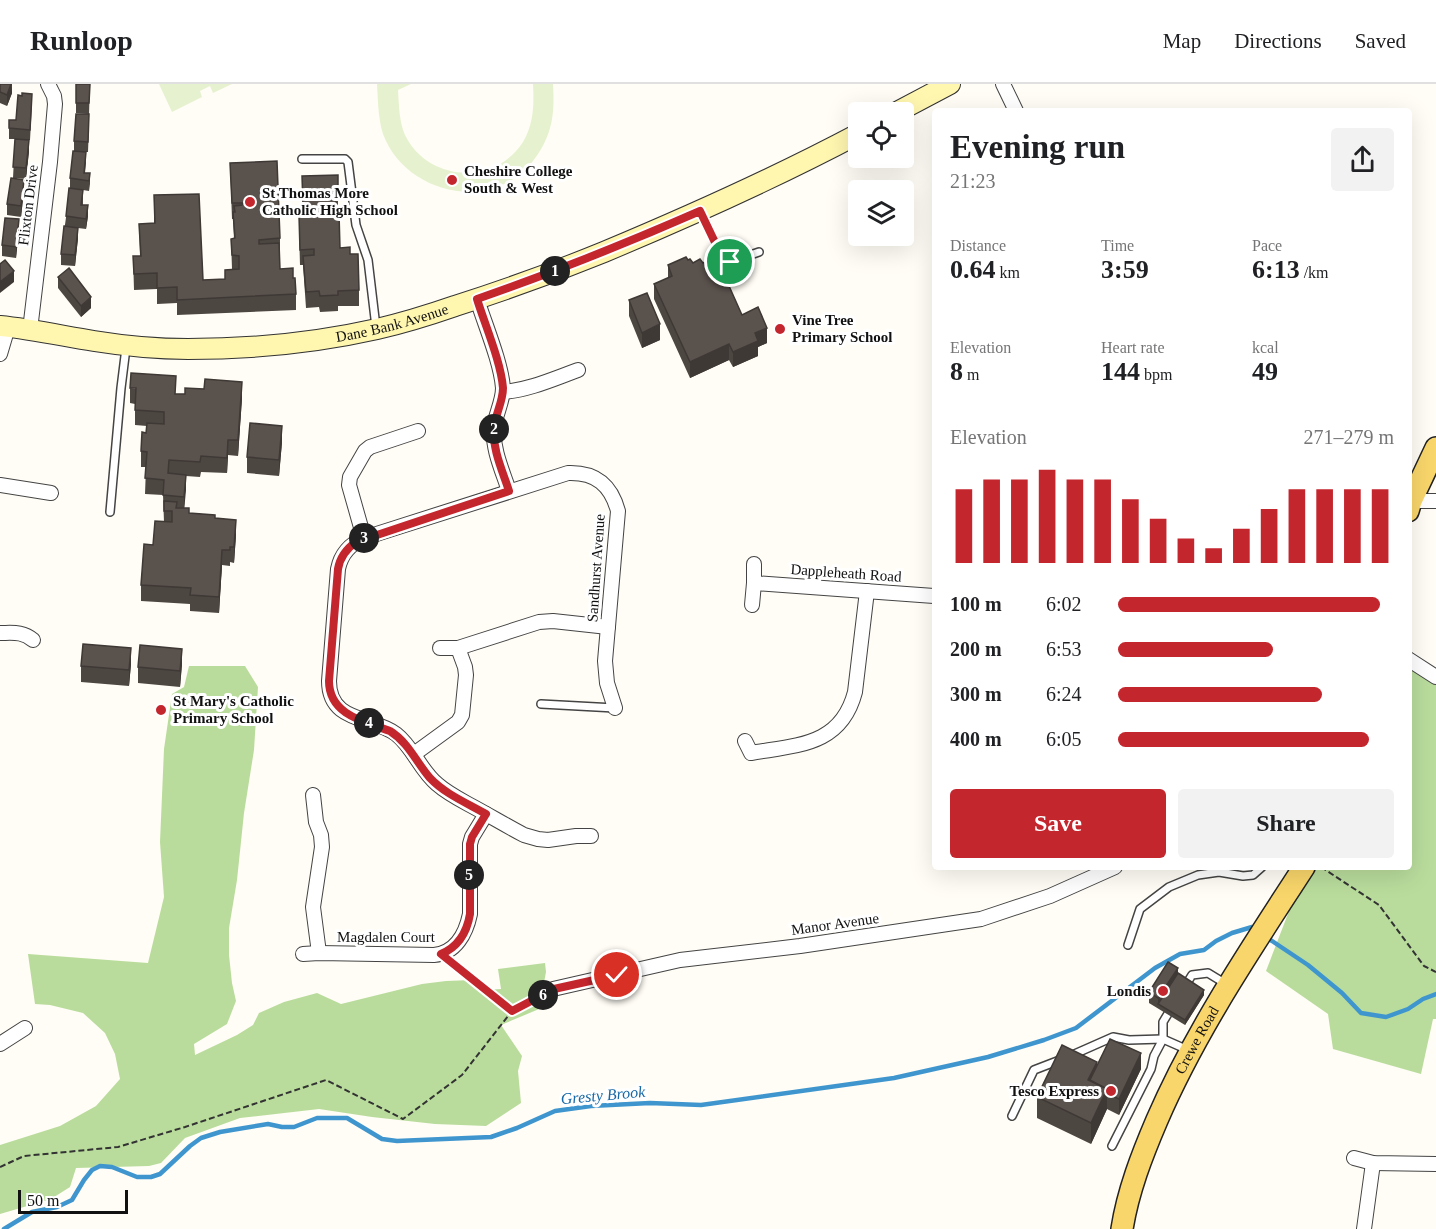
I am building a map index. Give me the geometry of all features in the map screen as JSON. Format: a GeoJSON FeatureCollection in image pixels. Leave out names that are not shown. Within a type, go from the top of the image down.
{"type":"FeatureCollection","features":[{"type":"Feature","properties":{"kind":"main road"},"geometry":{"type":"LineString","coordinates":[[1412,502],[1436,448]]}},
{"type":"Feature","properties":{"kind":"main road","name":"Crewe Road"},"geometry":{"type":"LineString","coordinates":[[1122,1229],[1136,1175],[1147,1145],[1190,1051],[1302,870]]}},
{"type":"Feature","properties":{"kind":"street","name":"Flixton Drive"},"geometry":{"type":"LineString","coordinates":[[30,330],[55,104],[48,84]]}},
{"type":"Feature","properties":{"kind":"street"},"geometry":{"type":"LineString","coordinates":[[914,103],[950,84]]}},
{"type":"Feature","properties":{"kind":"street"},"geometry":{"type":"LineString","coordinates":[[1003,84],[1015,108]]}},
{"type":"Feature","properties":{"kind":"street","name":"Dane Bank Avenue"},"geometry":{"type":"LineString","coordinates":[[4,327],[126,345],[186,349],[264,346],[377,329],[477,299],[571,265],[700,211],[848,139]]}},
{"type":"Feature","properties":{"kind":"street"},"geometry":{"type":"LineString","coordinates":[[477,299],[501,373],[503,392],[494,425],[494,435],[509,491]]}},
{"type":"Feature","properties":{"kind":"street"},"geometry":{"type":"LineString","coordinates":[[0,354],[4,327]]}},
{"type":"Feature","properties":{"kind":"street"},"geometry":{"type":"LineString","coordinates":[[503,392],[517,391],[578,370]]}},
{"type":"Feature","properties":{"kind":"street"},"geometry":{"type":"LineString","coordinates":[[364,538],[351,496],[350,477],[365,451],[370,447],[418,431]]}},
{"type":"Feature","properties":{"kind":"street","name":"Sandhurst Avenue"},"geometry":{"type":"LineString","coordinates":[[591,836],[548,840],[524,835],[436,784],[402,739],[390,731],[342,711],[329,688],[339,561],[349,547],[364,538],[509,491],[568,473],[578,472],[600,480],[612,494],[618,511],[605,671],[615,708]]}},
{"type":"Feature","properties":{"kind":"street"},"geometry":{"type":"LineString","coordinates":[[0,485],[51,493]]}},
{"type":"Feature","properties":{"kind":"street"},"geometry":{"type":"LineString","coordinates":[[1412,506],[1436,501]]}},
{"type":"Feature","properties":{"kind":"street"},"geometry":{"type":"LineString","coordinates":[[752,605],[754,564]]}},
{"type":"Feature","properties":{"kind":"street","name":"Dappleheath Road"},"geometry":{"type":"LineString","coordinates":[[754,583],[932,596]]}},
{"type":"Feature","properties":{"kind":"street"},"geometry":{"type":"LineString","coordinates":[[749,753],[816,740],[837,726],[844,718],[853,702],[855,692],[867,591]]}},
{"type":"Feature","properties":{"kind":"street"},"geometry":{"type":"LineString","coordinates":[[440,648],[458,648],[539,622],[554,621],[608,627]]}},
{"type":"Feature","properties":{"kind":"street"},"geometry":{"type":"LineString","coordinates":[[0,633],[26,634],[33,640]]}},
{"type":"Feature","properties":{"kind":"street"},"geometry":{"type":"LineString","coordinates":[[414,754],[458,722],[462,715],[466,675],[458,648]]}},
{"type":"Feature","properties":{"kind":"street"},"geometry":{"type":"LineString","coordinates":[[1412,662],[1436,678]]}},
{"type":"Feature","properties":{"kind":"street","name":"Magdalen Court"},"geometry":{"type":"LineString","coordinates":[[313,795],[322,847],[313,908],[319,953]]}},
{"type":"Feature","properties":{"kind":"street","name":"Magdalen Court"},"geometry":{"type":"LineString","coordinates":[[303,954],[441,954],[454,947],[465,932],[470,914],[470,844],[486,814]]}},
{"type":"Feature","properties":{"kind":"street","name":"Manor Avenue"},"geometry":{"type":"LineString","coordinates":[[554,989],[680,960],[800,946],[981,919],[1050,896],[1108,870]]}},
{"type":"Feature","properties":{"kind":"street"},"geometry":{"type":"LineString","coordinates":[[0,1044],[25,1028]]}},
{"type":"Feature","properties":{"kind":"street"},"geometry":{"type":"LineString","coordinates":[[1354,1158],[1373,1163],[1436,1164]]}},
{"type":"Feature","properties":{"kind":"street"},"geometry":{"type":"LineString","coordinates":[[1364,1229],[1373,1163]]}},
{"type":"Feature","properties":{"kind":"lane"},"geometry":{"type":"LineString","coordinates":[[302,159],[345,159],[348,162],[356,225],[368,260],[377,329]]}},
{"type":"Feature","properties":{"kind":"lane"},"geometry":{"type":"LineString","coordinates":[[700,211],[723,259],[730,262],[759,252]]}},
{"type":"Feature","properties":{"kind":"lane"},"geometry":{"type":"LineString","coordinates":[[110,512],[126,345]]}},
{"type":"Feature","properties":{"kind":"lane"},"geometry":{"type":"LineString","coordinates":[[541,704],[615,708]]}},
{"type":"Feature","properties":{"kind":"lane"},"geometry":{"type":"LineString","coordinates":[[1128,945],[1140,909],[1169,887],[1198,875],[1219,872],[1243,876],[1253,875],[1259,870]]}},
{"type":"Feature","properties":{"kind":"lane"},"geometry":{"type":"LineString","coordinates":[[1181,994],[1192,975],[1208,973],[1229,986]]}},
{"type":"Feature","properties":{"kind":"lane"},"geometry":{"type":"LineString","coordinates":[[1112,1146],[1151,1069],[1154,1056],[1163,1039],[1163,1022],[1175,1003]]}},
{"type":"Feature","properties":{"kind":"lane"},"geometry":{"type":"LineString","coordinates":[[1012,1116],[1034,1070],[1113,1037],[1129,1040],[1163,1039],[1190,1051]]}},
{"type":"Feature","properties":{"kind":"path"},"geometry":{"type":"LineString","coordinates":[[1326,870],[1378,904],[1424,966],[1436,972]]}},
{"type":"Feature","properties":{"kind":"path"},"geometry":{"type":"LineString","coordinates":[[441,954],[512,1011]]}},
{"type":"Feature","properties":{"kind":"path"},"geometry":{"type":"LineString","coordinates":[[0,1167],[24,1156],[118,1147],[326,1080],[403,1119],[462,1075],[512,1011],[554,989]]}},
{"type":"Feature","properties":{"kind":"green space"},"geometry":{"type":"Polygon","coordinates":[[[159,84],[232,84],[213,93],[210,86],[200,91],[202,97],[172,112],[159,84]]]}},
{"type":"Feature","properties":{"kind":"green space"},"geometry":{"type":"Polygon","coordinates":[[[377,84],[411,84],[398,90],[400,119],[405,135],[416,151],[429,162],[445,169],[462,173],[479,172],[496,166],[511,156],[523,142],[529,128],[533,106],[533,84],[553,84],[551,125],[539,152],[516,178],[495,188],[473,192],[451,190],[429,183],[410,171],[394,155],[381,128],[377,84]]]}},
{"type":"Feature","properties":{"kind":"green space"},"geometry":{"type":"Polygon","coordinates":[[[189,666],[245,666],[258,687],[254,750],[229,928],[229,955],[236,1001],[227,1024],[194,1044],[195,1055],[253,1025],[259,1013],[284,1002],[317,993],[341,1004],[422,984],[446,981],[472,980],[484,990],[501,989],[498,969],[545,963],[546,972],[539,1009],[501,1025],[522,1056],[518,1071],[521,1103],[486,1126],[435,1124],[319,1109],[240,1118],[185,1138],[161,1163],[149,1166],[76,1168],[70,1187],[51,1199],[0,1214],[0,1145],[60,1126],[96,1106],[120,1079],[115,1054],[105,1033],[83,1013],[35,1004],[28,954],[148,963],[164,897],[160,842],[164,749],[172,694],[184,687],[189,666]]]}},
{"type":"Feature","properties":{"kind":"green space"},"geometry":{"type":"Polygon","coordinates":[[[1412,667],[1436,679],[1436,1019],[1433,1019],[1421,1074],[1333,1049],[1328,1014],[1266,971],[1305,870],[1412,870],[1412,667]]]}},
{"type":"Feature","properties":{"kind":"building"},"geometry":{"type":"Polygon","coordinates":[[[0,84],[11,84],[7,95],[0,92],[0,84]]]}},
{"type":"Feature","properties":{"kind":"building"},"geometry":{"type":"Polygon","coordinates":[[[76,84],[90,84],[89,103],[76,103],[76,84]]]}},
{"type":"Feature","properties":{"kind":"building"},"geometry":{"type":"Polygon","coordinates":[[[22,93],[32,94],[30,130],[9,128],[9,120],[16,120],[18,95],[22,96],[22,93]]]}},
{"type":"Feature","properties":{"kind":"building"},"geometry":{"type":"Polygon","coordinates":[[[76,114],[89,114],[88,142],[74,141],[76,114]]]}},
{"type":"Feature","properties":{"kind":"building"},"geometry":{"type":"Polygon","coordinates":[[[15,139],[29,140],[26,168],[13,167],[15,139]]]}},
{"type":"Feature","properties":{"kind":"building"},"geometry":{"type":"Polygon","coordinates":[[[73,151],[86,152],[84,173],[90,173],[89,181],[70,178],[73,151]]]}},
{"type":"Feature","properties":{"kind":"building"},"geometry":{"type":"Polygon","coordinates":[[[277,161],[280,238],[259,240],[259,244],[279,243],[280,269],[293,268],[296,294],[177,300],[177,287],[157,288],[157,273],[134,274],[133,256],[141,256],[139,224],[155,223],[154,195],[199,194],[203,280],[225,279],[225,270],[239,269],[239,256],[232,255],[231,239],[235,238],[234,206],[243,203],[232,203],[230,163],[277,161]]]}},
{"type":"Feature","properties":{"kind":"building"},"geometry":{"type":"Polygon","coordinates":[[[338,175],[338,193],[335,193],[336,212],[339,213],[340,248],[350,247],[350,254],[358,254],[359,290],[338,291],[338,295],[320,296],[319,291],[306,292],[303,256],[314,255],[314,249],[300,250],[299,216],[316,215],[316,206],[303,206],[302,176],[338,175]]]}},
{"type":"Feature","properties":{"kind":"building"},"geometry":{"type":"Polygon","coordinates":[[[11,178],[24,180],[21,206],[7,204],[11,178]]]}},
{"type":"Feature","properties":{"kind":"building"},"geometry":{"type":"Polygon","coordinates":[[[69,188],[83,190],[81,205],[88,205],[86,219],[66,216],[69,188]]]}},
{"type":"Feature","properties":{"kind":"building"},"geometry":{"type":"Polygon","coordinates":[[[5,218],[19,219],[16,247],[2,245],[5,218]]]}},
{"type":"Feature","properties":{"kind":"building"},"geometry":{"type":"Polygon","coordinates":[[[64,226],[78,228],[75,255],[61,254],[64,226]]]}},
{"type":"Feature","properties":{"kind":"building"},"geometry":{"type":"Polygon","coordinates":[[[686,257],[693,263],[700,259],[703,263],[709,260],[710,263],[717,259],[742,315],[758,307],[767,328],[755,333],[758,341],[733,352],[729,344],[690,362],[654,284],[672,276],[668,265],[686,257]]]}},
{"type":"Feature","properties":{"kind":"building"},"geometry":{"type":"Polygon","coordinates":[[[5,260],[14,271],[0,282],[0,264],[5,260]]]}},
{"type":"Feature","properties":{"kind":"building"},"geometry":{"type":"Polygon","coordinates":[[[69,268],[91,297],[81,306],[58,277],[69,268]]]}},
{"type":"Feature","properties":{"kind":"building"},"geometry":{"type":"Polygon","coordinates":[[[647,293],[660,324],[642,333],[629,300],[647,293]]]}},
{"type":"Feature","properties":{"kind":"building"},"geometry":{"type":"Polygon","coordinates":[[[131,373],[176,376],[175,394],[185,394],[185,388],[204,389],[205,379],[242,382],[238,440],[228,440],[227,458],[201,456],[200,462],[169,460],[168,473],[186,475],[184,497],[163,495],[164,480],[145,478],[147,452],[141,451],[142,432],[146,433],[147,423],[164,424],[164,412],[135,410],[136,388],[130,388],[131,373]]]}},
{"type":"Feature","properties":{"kind":"building"},"geometry":{"type":"Polygon","coordinates":[[[250,423],[282,426],[279,460],[247,457],[250,423]]]}},
{"type":"Feature","properties":{"kind":"building"},"geometry":{"type":"Polygon","coordinates":[[[164,501],[177,502],[176,508],[189,508],[189,513],[215,515],[215,518],[236,520],[234,547],[230,547],[230,550],[222,550],[219,597],[190,595],[191,588],[141,585],[144,544],[153,545],[155,521],[172,522],[172,511],[164,511],[164,501]]]}},
{"type":"Feature","properties":{"kind":"building"},"geometry":{"type":"Polygon","coordinates":[[[83,644],[131,648],[129,670],[81,666],[83,644]]]}},
{"type":"Feature","properties":{"kind":"building"},"geometry":{"type":"Polygon","coordinates":[[[140,645],[182,649],[180,671],[138,667],[140,645]]]}},
{"type":"Feature","properties":{"kind":"building"},"geometry":{"type":"Polygon","coordinates":[[[1168,962],[1178,968],[1158,998],[1149,992],[1168,962]]]}},
{"type":"Feature","properties":{"kind":"building"},"geometry":{"type":"Polygon","coordinates":[[[1178,973],[1204,990],[1185,1020],[1158,1004],[1178,973]]]}},
{"type":"Feature","properties":{"kind":"building"},"geometry":{"type":"Polygon","coordinates":[[[1110,1039],[1141,1053],[1119,1099],[1107,1094],[1107,1089],[1090,1080],[1110,1039]]]}},
{"type":"Feature","properties":{"kind":"building"},"geometry":{"type":"Polygon","coordinates":[[[1062,1045],[1097,1062],[1088,1080],[1107,1089],[1091,1123],[1037,1097],[1062,1045]]]}},
{"type":"Feature","properties":{"kind":"waterway","name":"Gresty Brook"},"geometry":{"type":"LineString","coordinates":[[4,1229],[32,1212],[57,1207],[72,1200],[92,1170],[100,1166],[112,1167],[137,1177],[151,1177],[160,1174],[201,1138],[220,1132],[268,1124],[294,1127],[317,1118],[347,1118],[382,1139],[397,1141],[491,1137],[555,1111],[591,1106],[650,1103],[701,1105],[894,1078],[988,1057],[1076,1028],[1155,968],[1180,954],[1204,950],[1232,933],[1252,927],[1256,930]]}},
{"type":"Feature","properties":{"kind":"waterway"},"geometry":{"type":"LineString","coordinates":[[1266,937],[1308,965],[1342,993],[1361,1013],[1386,1017],[1408,1009],[1436,994]]}},
{"type":"Feature","properties":{"kind":"place","name":"Cheshire College South & West"},"geometry":{"type":"Point","coordinates":[452,180]}},
{"type":"Feature","properties":{"kind":"place","name":"St Thomas More Catholic High School"},"geometry":{"type":"Point","coordinates":[250,202]}},
{"type":"Feature","properties":{"kind":"place","name":"Vine Tree Primary School"},"geometry":{"type":"Point","coordinates":[780,329]}},
{"type":"Feature","properties":{"kind":"place","name":"St Mary's Catholic Primary School"},"geometry":{"type":"Point","coordinates":[161,710]}},
{"type":"Feature","properties":{"kind":"place","name":"Londis"},"geometry":{"type":"Point","coordinates":[1163,991]}},
{"type":"Feature","properties":{"kind":"place","name":"Tesco Express"},"geometry":{"type":"Point","coordinates":[1111,1091]}},
{"type":"Feature","properties":{"kind":"route"},"geometry":{"type":"LineString","coordinates":[[617,975],[554,989],[512,1011],[441,954],[454,947],[468,925],[470,844],[486,814],[436,784],[402,739],[390,731],[348,715],[334,700],[330,693],[329,681],[339,561],[349,547],[364,538],[509,491],[494,435],[494,425],[503,392],[501,373],[477,299],[571,265],[700,211],[723,259],[730,262]]}}]}
